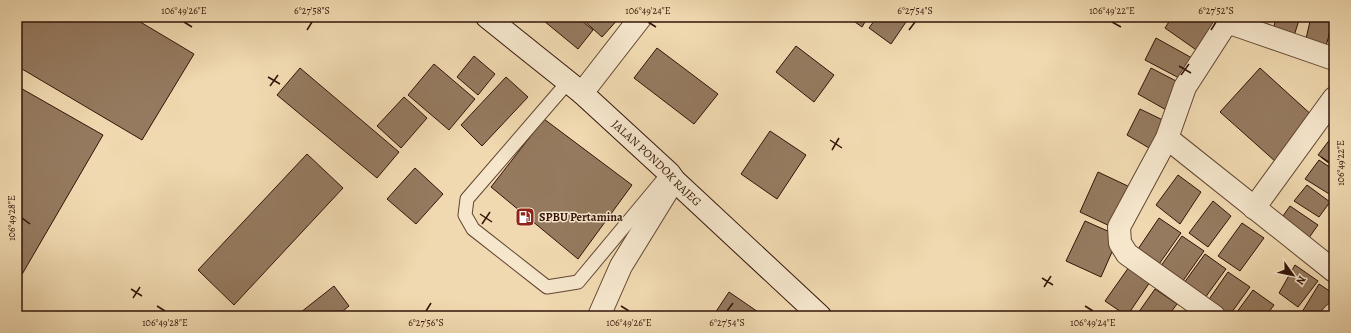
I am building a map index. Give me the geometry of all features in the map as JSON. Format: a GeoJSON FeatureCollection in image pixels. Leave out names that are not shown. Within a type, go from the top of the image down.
{"type":"FeatureCollection","features":[{"type":"Feature","properties":{"kind":"street","name":"JALAN PONDOK RAJEG"},"geometry":{"type":"LineString","coordinates":[[487,17],[575,88],[672,176],[820,316]]}},
{"type":"Feature","properties":{"kind":"street"},"geometry":{"type":"LineString","coordinates":[[575,88],[641,17]]}},
{"type":"Feature","properties":{"kind":"street"},"geometry":{"type":"LineString","coordinates":[[1214,316],[1128,254],[1120,243],[1119,227],[1167,138],[1185,87],[1229,19],[1334,59]]}},
{"type":"Feature","properties":{"kind":"street"},"geometry":{"type":"LineString","coordinates":[[1254,208],[1334,98]]}},
{"type":"Feature","properties":{"kind":"street"},"geometry":{"type":"LineString","coordinates":[[1167,138],[1334,271]]}},
{"type":"Feature","properties":{"kind":"street"},"geometry":{"type":"LineString","coordinates":[[599,316],[621,266],[672,176]]}},
{"type":"Feature","properties":{"kind":"lane"},"geometry":{"type":"LineString","coordinates":[[575,88],[467,199],[465,214],[473,229],[547,287],[578,282],[672,176]]}},
{"type":"Feature","properties":{"kind":"building"},"geometry":{"type":"Polygon","coordinates":[[[17,17],[132,17],[194,54],[142,140],[17,66],[17,17]]]}},
{"type":"Feature","properties":{"kind":"building"},"geometry":{"type":"Polygon","coordinates":[[[547,17],[577,17],[593,30],[578,49],[544,21],[547,17]]]}},
{"type":"Feature","properties":{"kind":"building"},"geometry":{"type":"Polygon","coordinates":[[[580,17],[620,17],[602,37],[580,17]]]}},
{"type":"Feature","properties":{"kind":"building"},"geometry":{"type":"Polygon","coordinates":[[[848,17],[868,17],[862,27],[848,17]]]}},
{"type":"Feature","properties":{"kind":"building"},"geometry":{"type":"Polygon","coordinates":[[[877,17],[899,17],[906,22],[891,44],[869,28],[877,17]]]}},
{"type":"Feature","properties":{"kind":"building"},"geometry":{"type":"Polygon","coordinates":[[[1172,17],[1212,17],[1222,24],[1202,54],[1165,28],[1172,17]]]}},
{"type":"Feature","properties":{"kind":"building"},"geometry":{"type":"Polygon","coordinates":[[[1276,17],[1300,17],[1293,39],[1272,36],[1276,17]]]}},
{"type":"Feature","properties":{"kind":"building"},"geometry":{"type":"Polygon","coordinates":[[[1311,17],[1334,17],[1326,46],[1305,43],[1311,17]]]}},
{"type":"Feature","properties":{"kind":"building"},"geometry":{"type":"Polygon","coordinates":[[[1156,38],[1192,58],[1181,79],[1145,60],[1156,38]]]}},
{"type":"Feature","properties":{"kind":"building"},"geometry":{"type":"Polygon","coordinates":[[[796,46],[834,75],[814,102],[776,72],[796,46]]]}},
{"type":"Feature","properties":{"kind":"building"},"geometry":{"type":"Polygon","coordinates":[[[657,48],[718,94],[694,124],[634,78],[657,48]]]}},
{"type":"Feature","properties":{"kind":"building"},"geometry":{"type":"Polygon","coordinates":[[[474,56],[495,74],[478,95],[457,77],[474,56]]]}},
{"type":"Feature","properties":{"kind":"building"},"geometry":{"type":"Polygon","coordinates":[[[434,64],[475,99],[449,130],[408,95],[434,64]]]}},
{"type":"Feature","properties":{"kind":"building"},"geometry":{"type":"Polygon","coordinates":[[[300,68],[399,152],[377,178],[277,95],[300,68]]]}},
{"type":"Feature","properties":{"kind":"building"},"geometry":{"type":"Polygon","coordinates":[[[1151,68],[1178,82],[1168,111],[1138,94],[1151,68]]]}},
{"type":"Feature","properties":{"kind":"building"},"geometry":{"type":"Polygon","coordinates":[[[1260,68],[1315,118],[1276,162],[1220,112],[1260,68]]]}},
{"type":"Feature","properties":{"kind":"building"},"geometry":{"type":"Polygon","coordinates":[[[506,77],[528,97],[482,146],[461,125],[506,77]]]}},
{"type":"Feature","properties":{"kind":"building"},"geometry":{"type":"Polygon","coordinates":[[[17,86],[103,135],[17,283],[17,86]]]}},
{"type":"Feature","properties":{"kind":"building"},"geometry":{"type":"Polygon","coordinates":[[[404,97],[427,118],[401,148],[377,126],[404,97]]]}},
{"type":"Feature","properties":{"kind":"building"},"geometry":{"type":"Polygon","coordinates":[[[1140,109],[1167,122],[1156,152],[1127,135],[1140,109]]]}},
{"type":"Feature","properties":{"kind":"building"},"geometry":{"type":"Polygon","coordinates":[[[544,119],[632,185],[578,259],[491,187],[544,119]]]}},
{"type":"Feature","properties":{"kind":"building"},"geometry":{"type":"Polygon","coordinates":[[[770,131],[806,155],[777,199],[741,174],[770,131]]]}},
{"type":"Feature","properties":{"kind":"building"},"geometry":{"type":"Polygon","coordinates":[[[1331,138],[1334,140],[1334,165],[1318,155],[1331,138]]]}},
{"type":"Feature","properties":{"kind":"building"},"geometry":{"type":"Polygon","coordinates":[[[307,154],[343,188],[234,305],[198,270],[307,154]]]}},
{"type":"Feature","properties":{"kind":"building"},"geometry":{"type":"Polygon","coordinates":[[[1319,160],[1334,170],[1334,197],[1305,179],[1319,160]]]}},
{"type":"Feature","properties":{"kind":"building"},"geometry":{"type":"Polygon","coordinates":[[[415,168],[443,194],[416,224],[387,199],[415,168]]]}},
{"type":"Feature","properties":{"kind":"building"},"geometry":{"type":"Polygon","coordinates":[[[1098,172],[1132,188],[1114,228],[1080,212],[1098,172]]]}},
{"type":"Feature","properties":{"kind":"building"},"geometry":{"type":"Polygon","coordinates":[[[1178,175],[1201,192],[1180,224],[1156,205],[1178,175]]]}},
{"type":"Feature","properties":{"kind":"building"},"geometry":{"type":"Polygon","coordinates":[[[1307,185],[1330,202],[1319,217],[1294,201],[1307,185]]]}},
{"type":"Feature","properties":{"kind":"building"},"geometry":{"type":"Polygon","coordinates":[[[1213,201],[1231,216],[1208,247],[1189,233],[1213,201]]]}},
{"type":"Feature","properties":{"kind":"building"},"geometry":{"type":"Polygon","coordinates":[[[1290,206],[1318,225],[1306,242],[1278,223],[1290,206]]]}},
{"type":"Feature","properties":{"kind":"building"},"geometry":{"type":"Polygon","coordinates":[[[1159,218],[1181,233],[1157,267],[1136,252],[1159,218]]]}},
{"type":"Feature","properties":{"kind":"building"},"geometry":{"type":"Polygon","coordinates":[[[1085,221],[1119,236],[1101,277],[1066,261],[1085,221]]]}},
{"type":"Feature","properties":{"kind":"building"},"geometry":{"type":"Polygon","coordinates":[[[1242,223],[1264,238],[1240,271],[1218,256],[1242,223]]]}},
{"type":"Feature","properties":{"kind":"building"},"geometry":{"type":"Polygon","coordinates":[[[1182,236],[1204,251],[1180,285],[1158,270],[1182,236]]]}},
{"type":"Feature","properties":{"kind":"building"},"geometry":{"type":"Polygon","coordinates":[[[1205,254],[1226,269],[1202,302],[1181,287],[1205,254]]]}},
{"type":"Feature","properties":{"kind":"building"},"geometry":{"type":"Polygon","coordinates":[[[1295,265],[1318,281],[1298,307],[1279,293],[1295,265]]]}},
{"type":"Feature","properties":{"kind":"building"},"geometry":{"type":"Polygon","coordinates":[[[1129,267],[1150,282],[1127,316],[1105,301],[1129,267]]]}},
{"type":"Feature","properties":{"kind":"building"},"geometry":{"type":"Polygon","coordinates":[[[1228,272],[1250,287],[1229,316],[1220,316],[1205,305],[1228,272]]]}},
{"type":"Feature","properties":{"kind":"building"},"geometry":{"type":"Polygon","coordinates":[[[1319,284],[1334,294],[1334,310],[1330,316],[1308,316],[1302,312],[1319,284]]]}},
{"type":"Feature","properties":{"kind":"building"},"geometry":{"type":"Polygon","coordinates":[[[334,286],[349,306],[337,316],[296,316],[334,286]]]}},
{"type":"Feature","properties":{"kind":"building"},"geometry":{"type":"Polygon","coordinates":[[[1155,289],[1177,304],[1168,316],[1136,316],[1155,289]]]}},
{"type":"Feature","properties":{"kind":"building"},"geometry":{"type":"Polygon","coordinates":[[[1253,290],[1274,305],[1266,316],[1234,316],[1253,290]]]}},
{"type":"Feature","properties":{"kind":"building"},"geometry":{"type":"Polygon","coordinates":[[[729,292],[764,316],[713,316],[729,292]]]}},
{"type":"Feature","properties":{"kind":"place","name":"SPBU Pertamina"},"geometry":{"type":"Point","coordinates":[525,217]}}]}
